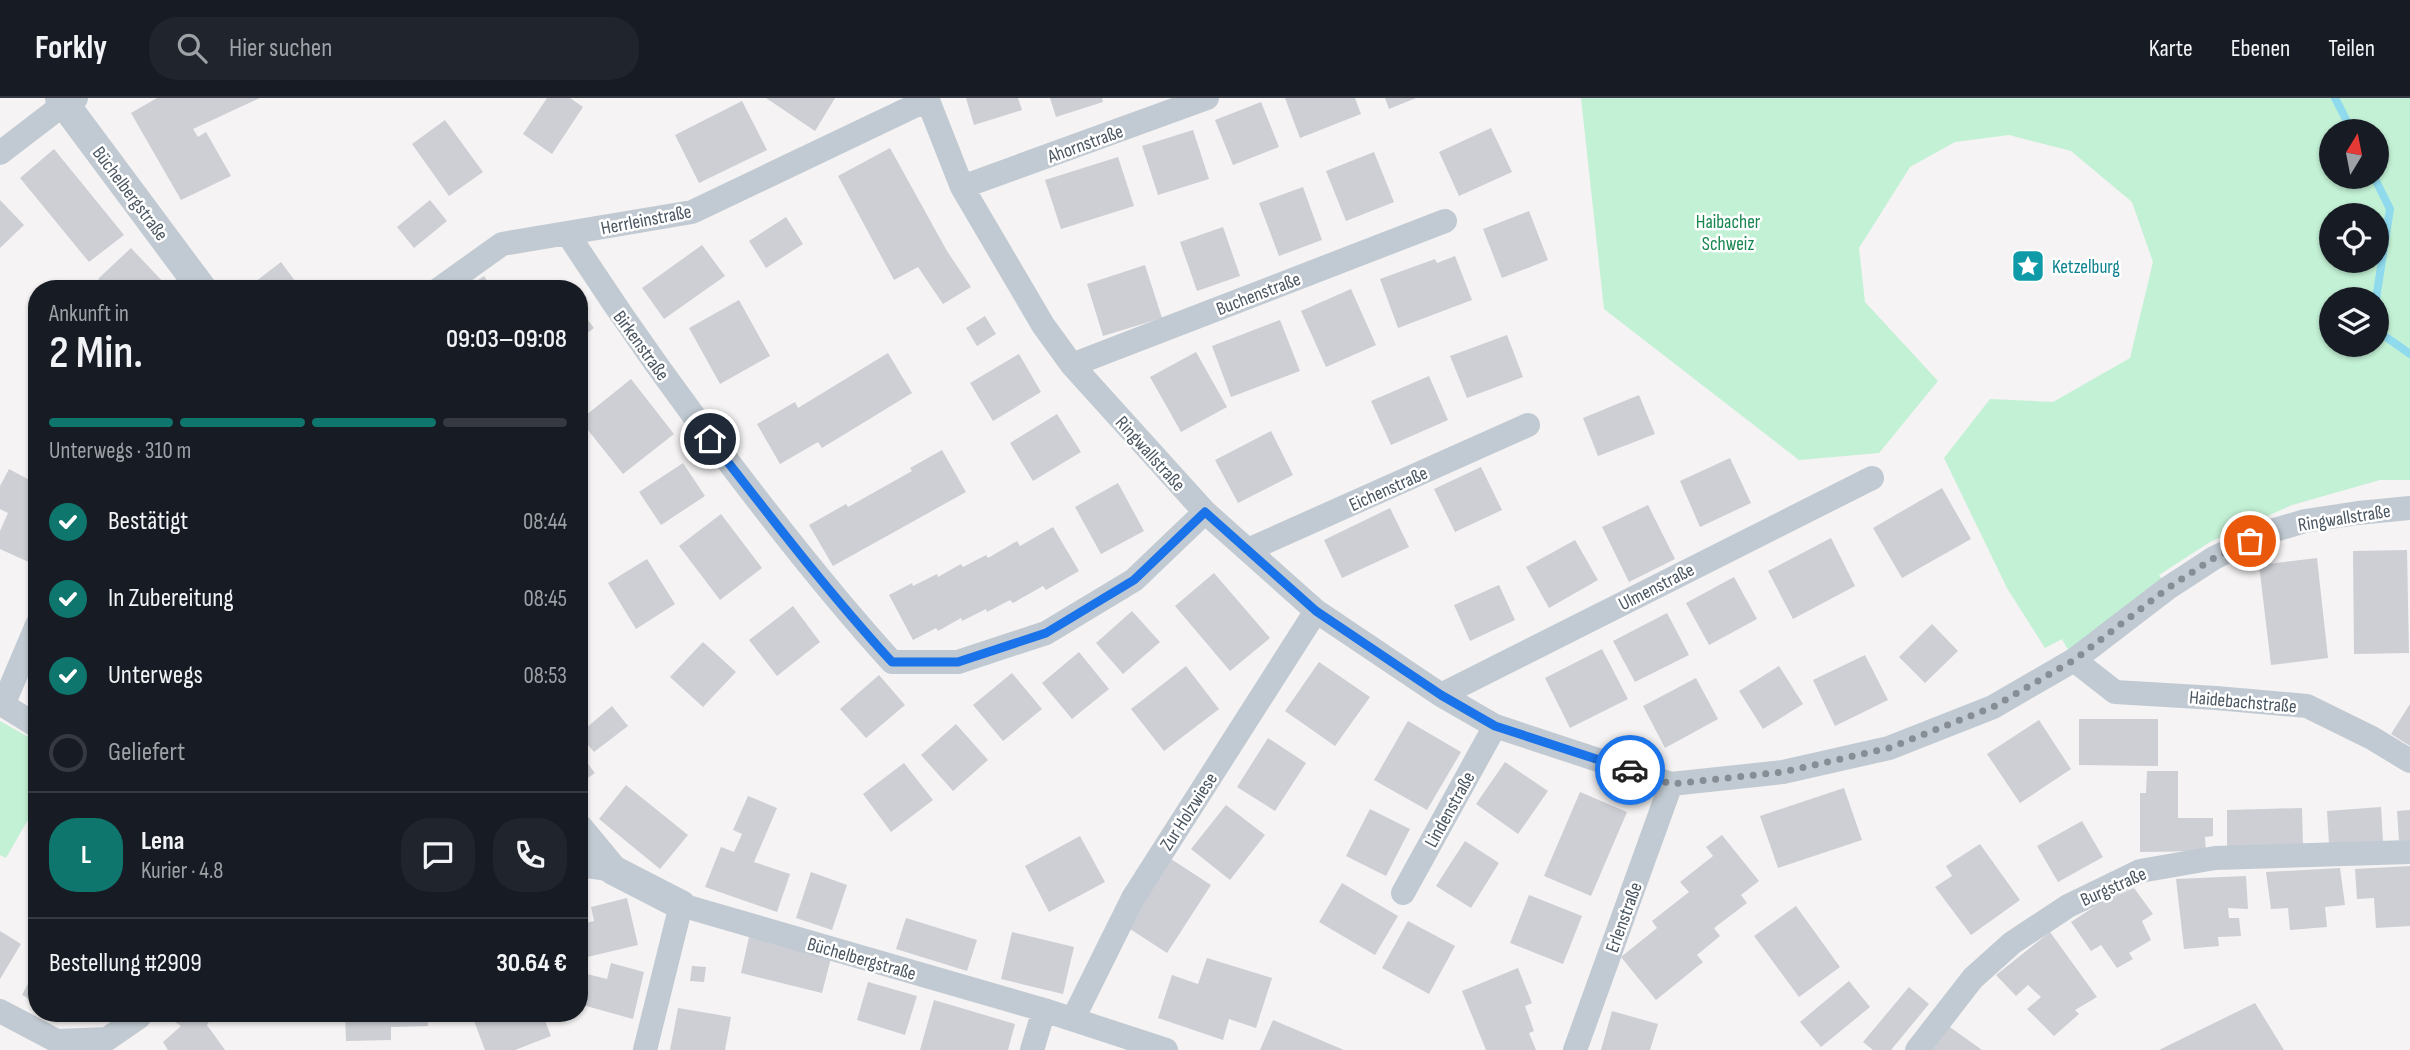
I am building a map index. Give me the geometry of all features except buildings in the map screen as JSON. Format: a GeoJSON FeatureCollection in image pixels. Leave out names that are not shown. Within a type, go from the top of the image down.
{"type":"FeatureCollection","features":[{"type":"Feature","properties":{"kind":"street","name":"Ahornstraße"},"geometry":{"type":"LineString","coordinates":[[962,187],[1207,98]]}},
{"type":"Feature","properties":{"kind":"street","name":"Ringwallstraße"},"geometry":{"type":"LineString","coordinates":[[927,99],[962,187],[1043,325],[1072,365],[1205,512],[1316,611],[1441,695],[1495,726],[1671,784],[1783,772],[1889,748],[1993,707],[2074,660],[2168,588],[2214,558],[2268,532],[2305,521],[2410,509]]}},
{"type":"Feature","properties":{"kind":"street","name":"Herrleinstraße"},"geometry":{"type":"LineString","coordinates":[[452,280],[502,244],[692,212],[927,99]]}},
{"type":"Feature","properties":{"kind":"street"},"geometry":{"type":"LineString","coordinates":[[0,153],[67,100]]}},
{"type":"Feature","properties":{"kind":"street","name":"Büchelbergstraße"},"geometry":{"type":"LineString","coordinates":[[67,100],[196,280]]}},
{"type":"Feature","properties":{"kind":"street","name":"Buchenstraße"},"geometry":{"type":"LineString","coordinates":[[1072,365],[1445,222]]}},
{"type":"Feature","properties":{"kind":"street","name":"Birkenstraße"},"geometry":{"type":"LineString","coordinates":[[569,234],[617,309],[710,439],[805,562],[892,662],[958,662],[1046,633],[1134,580],[1205,512]]}},
{"type":"Feature","properties":{"kind":"street","name":"Eichenstraße"},"geometry":{"type":"LineString","coordinates":[[1248,550],[1528,425]]}},
{"type":"Feature","properties":{"kind":"street","name":"Ulmenstraße"},"geometry":{"type":"LineString","coordinates":[[1441,695],[1872,478]]}},
{"type":"Feature","properties":{"kind":"street","name":"Zur Holzwiese"},"geometry":{"type":"LineString","coordinates":[[1073,1019],[1133,898],[1316,611]]}},
{"type":"Feature","properties":{"kind":"street"},"geometry":{"type":"LineString","coordinates":[[28,645],[2,704],[28,720]]}},
{"type":"Feature","properties":{"kind":"street","name":"Haidebachstraße"},"geometry":{"type":"LineString","coordinates":[[2074,660],[2115,692],[2307,706],[2372,738],[2410,761]]}},
{"type":"Feature","properties":{"kind":"street","name":"Lindenstraße"},"geometry":{"type":"LineString","coordinates":[[1403,893],[1495,726]]}},
{"type":"Feature","properties":{"kind":"street","name":"Erlenstraße"},"geometry":{"type":"LineString","coordinates":[[1575,1050],[1671,784]]}},
{"type":"Feature","properties":{"kind":"street","name":"Büchelbergstraße"},"geometry":{"type":"LineString","coordinates":[[588,840],[613,870],[681,905],[1044,1010],[1167,1050]]}},
{"type":"Feature","properties":{"kind":"street","name":"Burgstraße"},"geometry":{"type":"LineString","coordinates":[[1917,1050],[1973,978],[2012,943],[2068,906],[2140,871],[2215,858],[2410,852]]}},
{"type":"Feature","properties":{"kind":"street"},"geometry":{"type":"LineString","coordinates":[[588,866],[613,870]]}},
{"type":"Feature","properties":{"kind":"street"},"geometry":{"type":"LineString","coordinates":[[645,1050],[681,905]]}},
{"type":"Feature","properties":{"kind":"street"},"geometry":{"type":"LineString","coordinates":[[1032,1050],[1044,1010]]}},
{"type":"Feature","properties":{"kind":"street"},"geometry":{"type":"LineString","coordinates":[[0,1011],[57,1041],[107,1039],[132,1022]]}},
{"type":"Feature","properties":{"kind":"green space","name":"Haibacher Schweiz"},"geometry":{"type":"Polygon","coordinates":[[[1581,98],[2410,98],[2410,480],[2380,480],[2292,505],[2210,542],[2159,575],[2168,588],[2074,660],[2062,639],[2045,648],[2007,588],[1944,458],[1990,399],[2053,402],[2130,358],[2153,262],[2132,202],[2071,151],[2009,135],[1955,142],[1910,167],[1859,248],[1865,302],[1938,381],[1879,453],[1799,460],[1604,309],[1581,98]]]}},
{"type":"Feature","properties":{"kind":"green space"},"geometry":{"type":"Polygon","coordinates":[[[0,721],[28,737],[28,820],[6,858],[0,855],[0,721]]]}},
{"type":"Feature","properties":{"kind":"waterway"},"geometry":{"type":"LineString","coordinates":[[2335,98],[2346,119]]}},
{"type":"Feature","properties":{"kind":"waterway"},"geometry":{"type":"LineString","coordinates":[[2378,287],[2390,209],[2380,189]]}},
{"type":"Feature","properties":{"kind":"waterway"},"geometry":{"type":"LineString","coordinates":[[2389,339],[2410,354]]}},
{"type":"Feature","properties":{"kind":"way so far"},"geometry":{"type":"LineString","coordinates":[[1630,770],[1671,784],[1783,772],[1889,748],[1993,707],[2074,660],[2168,588],[2214,558],[2250,541]]}},
{"type":"Feature","properties":{"kind":"place","name":"Ketzelburg"},"geometry":{"type":"Point","coordinates":[2028,266]}},
{"type":"Feature","properties":{"kind":"route"},"geometry":{"type":"LineString","coordinates":[[710,439],[805,562],[892,662],[958,662],[1046,633],[1134,580],[1205,512],[1316,611],[1441,695],[1495,726],[1630,770]]}}]}
